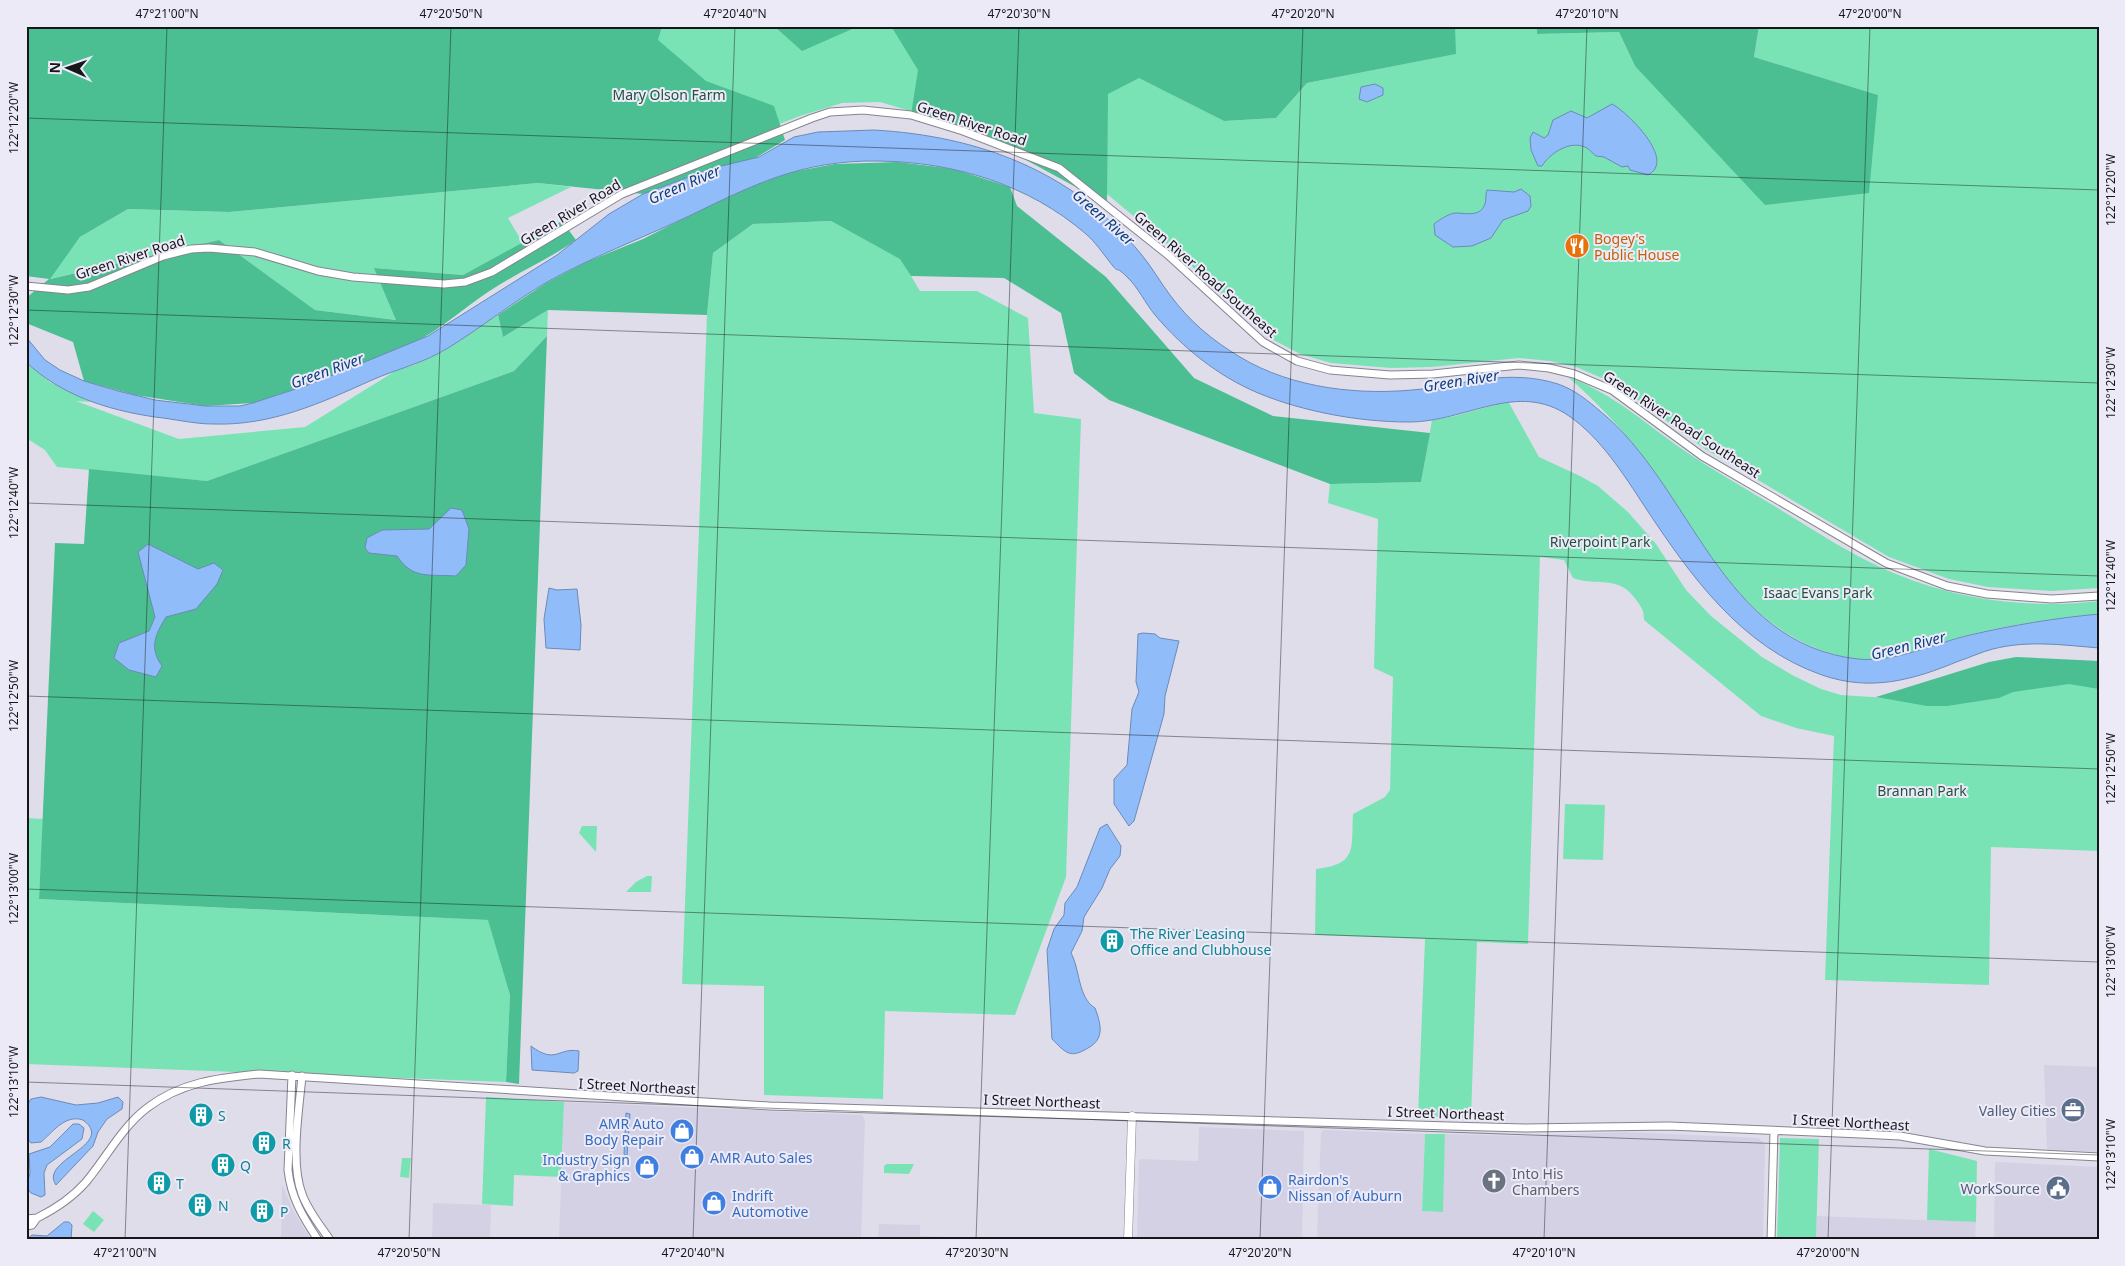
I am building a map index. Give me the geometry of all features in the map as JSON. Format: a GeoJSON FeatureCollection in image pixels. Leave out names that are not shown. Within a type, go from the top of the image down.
{"type":"FeatureCollection","features":[{"type":"Feature","properties":{"kind":"main road"},"geometry":{"type":"LineString","coordinates":[[1128,1240],[1132,1116]]}},
{"type":"Feature","properties":{"kind":"street","name":"Green River Road"},"geometry":{"type":"LineString","coordinates":[[26,286],[68,290],[89,287],[172,254],[217,248],[255,252],[318,271],[354,277],[444,284],[472,281],[539,245],[622,194],[812,118],[843,111],[863,110],[911,115],[963,131],[1059,168],[1107,204]]}},
{"type":"Feature","properties":{"kind":"street","name":"Green River Road Southeast"},"geometry":{"type":"LineString","coordinates":[[1107,204],[1168,255],[1263,342],[1297,361],[1330,370],[1390,375],[1433,374],[1519,365],[1549,368],[1574,374],[1612,390],[1702,456],[1886,563],[1947,586],[1987,594],[2052,598],[2099,596]]}},
{"type":"Feature","properties":{"kind":"street","name":"I Street Northeast"},"geometry":{"type":"LineString","coordinates":[[26,1219],[37,1218],[58,1207],[78,1189],[122,1134],[146,1108],[172,1093],[212,1078],[259,1074],[768,1106],[1525,1128],[1660,1126],[1900,1136],[1985,1151],[2099,1157]]}},
{"type":"Feature","properties":{"kind":"street"},"geometry":{"type":"LineString","coordinates":[[292,1075],[289,1184],[295,1205],[318,1240]]}},
{"type":"Feature","properties":{"kind":"street"},"geometry":{"type":"LineString","coordinates":[[302,1076],[297,1164],[299,1185],[308,1207],[330,1240]]}},
{"type":"Feature","properties":{"kind":"street"},"geometry":{"type":"LineString","coordinates":[[1771,1240],[1774,1131]]}},
{"type":"Feature","properties":{"kind":"street","name":"I Street Northeast"},"geometry":{"type":"LineString","coordinates":[[26,1226],[32,1224],[37,1218]]}},
{"type":"Feature","properties":{"kind":"shaded area"},"geometry":{"type":"Polygon","coordinates":[[[2044,1065],[2099,1067],[2099,1152],[2047,1150],[2044,1065]]]}},
{"type":"Feature","properties":{"kind":"shaded area"},"geometry":{"type":"Polygon","coordinates":[[[564,1102],[862,1115],[865,1121],[861,1240],[559,1240],[564,1102]]]}},
{"type":"Feature","properties":{"kind":"shaded area"},"geometry":{"type":"Polygon","coordinates":[[[1199,1127],[1304,1131],[1302,1240],[1137,1240],[1139,1159],[1198,1161],[1199,1127]]]}},
{"type":"Feature","properties":{"kind":"shaded area"},"geometry":{"type":"Polygon","coordinates":[[[1324,1130],[1425,1134],[1422,1211],[1442,1212],[1445,1134],[1520,1136],[1625,1132],[1759,1138],[1765,1145],[1763,1240],[1317,1240],[1321,1132],[1324,1130]]]}},
{"type":"Feature","properties":{"kind":"shaded area"},"geometry":{"type":"Polygon","coordinates":[[[1995,1163],[2099,1167],[2099,1240],[1994,1240],[1995,1163]]]}},
{"type":"Feature","properties":{"kind":"shaded area"},"geometry":{"type":"Polygon","coordinates":[[[282,1184],[293,1210],[311,1240],[281,1240],[282,1184]]]}},
{"type":"Feature","properties":{"kind":"shaded area"},"geometry":{"type":"Polygon","coordinates":[[[433,1203],[491,1205],[490,1240],[432,1240],[433,1203]]]}},
{"type":"Feature","properties":{"kind":"shaded area"},"geometry":{"type":"Polygon","coordinates":[[[1817,1216],[1976,1222],[1975,1240],[1816,1240],[1817,1216]]]}},
{"type":"Feature","properties":{"kind":"shaded area"},"geometry":{"type":"Polygon","coordinates":[[[879,1224],[920,1225],[920,1236],[1044,1240],[878,1240],[879,1224]]]}},
{"type":"Feature","properties":{"kind":"green space","name":"Mary Olson Farm"},"geometry":{"type":"Polygon","coordinates":[[[26,26],[662,26],[658,40],[706,81],[774,106],[785,140],[752,160],[713,168],[643,194],[538,183],[229,212],[128,209],[80,237],[50,279],[219,240],[315,310],[396,320],[374,268],[463,275],[562,221],[576,240],[499,285],[435,331],[412,344],[311,384],[253,403],[205,406],[135,395],[84,381],[73,342],[26,323],[26,298],[49,279],[26,276],[26,26]]]}},
{"type":"Feature","properties":{"kind":"green space","name":"Mary Olson Farm"},"geometry":{"type":"Polygon","coordinates":[[[603,26],[1111,26],[1140,78],[1224,121],[1276,118],[1307,83],[1455,54],[1455,26],[1537,26],[1537,34],[1619,32],[1635,66],[1878,95],[1754,57],[1759,26],[2099,26],[2099,588],[2052,591],[1988,587],[1949,579],[1889,557],[1705,449],[1616,384],[1576,367],[1550,361],[1519,358],[1432,367],[1391,368],[1331,363],[1300,354],[1268,337],[1173,249],[1107,194],[1054,154],[880,102],[842,103],[800,116],[627,183],[603,26]]]}},
{"type":"Feature","properties":{"kind":"green space"},"geometry":{"type":"Polygon","coordinates":[[[774,26],[859,26],[802,51],[774,26]]]}},
{"type":"Feature","properties":{"kind":"green space"},"geometry":{"type":"Polygon","coordinates":[[[891,26],[1455,26],[1456,54],[1307,83],[1276,118],[1224,121],[1139,78],[1108,94],[1107,204],[991,141],[911,115],[918,70],[891,26]]]}},
{"type":"Feature","properties":{"kind":"green space"},"geometry":{"type":"Polygon","coordinates":[[[1537,26],[1759,26],[1754,57],[1878,95],[1869,193],[1765,205],[1635,66],[1619,32],[1537,34],[1537,26]]]}},
{"type":"Feature","properties":{"kind":"green space"},"geometry":{"type":"Polygon","coordinates":[[[898,162],[954,169],[1010,187],[1017,206],[1106,277],[1194,378],[1273,416],[1430,433],[1421,482],[1330,484],[1109,400],[1074,373],[1061,313],[1004,278],[911,276],[900,259],[831,221],[753,224],[713,253],[707,315],[548,310],[503,337],[498,315],[546,283],[586,262],[643,239],[736,192],[786,173],[835,164],[898,162]]]}},
{"type":"Feature","properties":{"kind":"green space"},"geometry":{"type":"Polygon","coordinates":[[[538,183],[571,187],[508,218],[523,243],[463,275],[375,268],[397,320],[315,310],[219,240],[49,279],[80,237],[128,209],[229,212],[538,183]]]}},
{"type":"Feature","properties":{"kind":"green space"},"geometry":{"type":"Polygon","coordinates":[[[831,221],[901,259],[920,291],[977,291],[1028,318],[1034,413],[1081,419],[1066,877],[1015,1015],[885,1011],[883,1099],[764,1095],[764,986],[682,984],[707,315],[713,253],[753,224],[831,221]]]}},
{"type":"Feature","properties":{"kind":"green space"},"geometry":{"type":"Polygon","coordinates":[[[548,310],[547,336],[514,371],[207,481],[57,467],[45,450],[26,438],[26,362],[50,382],[91,402],[76,401],[179,439],[305,427],[397,370],[414,365],[442,352],[498,315],[503,337],[548,310]]]}},
{"type":"Feature","properties":{"kind":"green space"},"geometry":{"type":"Polygon","coordinates":[[[547,336],[519,1084],[506,1082],[510,995],[488,920],[39,899],[55,543],[84,544],[89,469],[207,481],[514,371],[547,336]]]}},
{"type":"Feature","properties":{"kind":"green space","name":"Isaac Evans Park"},"geometry":{"type":"Polygon","coordinates":[[[1568,377],[1614,400],[1705,464],[1836,544],[1900,576],[1955,593],[1984,599],[2041,604],[2099,601],[2099,614],[2033,622],[1984,631],[1906,654],[1881,659],[1862,660],[1849,658],[1818,649],[1788,634],[1763,615],[1740,593],[1720,569],[1638,450],[1610,417],[1568,377]]]}},
{"type":"Feature","properties":{"kind":"green space"},"geometry":{"type":"Polygon","coordinates":[[[1508,401],[1539,457],[1598,486],[1628,512],[1656,544],[1686,590],[1711,616],[1762,657],[1792,675],[1821,689],[1841,695],[1888,698],[2099,669],[2099,851],[1991,847],[1989,985],[1825,980],[1834,736],[1796,728],[1761,716],[1644,620],[1640,606],[1623,587],[1616,584],[1573,578],[1564,560],[1540,557],[1528,944],[1477,942],[1471,1118],[1418,1116],[1425,939],[1315,935],[1316,869],[1330,867],[1346,859],[1350,853],[1353,814],[1385,797],[1390,790],[1393,677],[1374,668],[1378,519],[1328,503],[1330,484],[1421,482],[1432,420],[1455,416],[1508,401]]]}},
{"type":"Feature","properties":{"kind":"green space"},"geometry":{"type":"Polygon","coordinates":[[[2016,657],[2099,661],[2099,689],[2069,684],[2013,692],[1999,698],[1947,706],[1927,706],[1876,697],[1989,662],[2016,657]]]}},
{"type":"Feature","properties":{"kind":"green space"},"geometry":{"type":"Polygon","coordinates":[[[1565,804],[1605,805],[1603,860],[1563,859],[1565,804]]]}},
{"type":"Feature","properties":{"kind":"green space"},"geometry":{"type":"Polygon","coordinates":[[[26,818],[43,819],[39,899],[489,920],[510,995],[506,1082],[26,1064],[26,818]]]}},
{"type":"Feature","properties":{"kind":"green space"},"geometry":{"type":"Polygon","coordinates":[[[582,826],[597,826],[596,852],[579,833],[582,826]]]}},
{"type":"Feature","properties":{"kind":"green space"},"geometry":{"type":"Polygon","coordinates":[[[647,876],[652,876],[651,892],[626,892],[636,882],[647,876]]]}},
{"type":"Feature","properties":{"kind":"green space"},"geometry":{"type":"Polygon","coordinates":[[[486,1097],[564,1102],[561,1177],[514,1175],[513,1206],[482,1204],[486,1097]]]}},
{"type":"Feature","properties":{"kind":"green space"},"geometry":{"type":"Polygon","coordinates":[[[1425,1134],[1445,1134],[1443,1212],[1422,1211],[1425,1134]]]}},
{"type":"Feature","properties":{"kind":"green space"},"geometry":{"type":"Polygon","coordinates":[[[1780,1138],[1819,1139],[1816,1240],[1777,1240],[1780,1138]]]}},
{"type":"Feature","properties":{"kind":"green space"},"geometry":{"type":"Polygon","coordinates":[[[1929,1149],[1977,1161],[1976,1222],[1927,1220],[1929,1149]]]}},
{"type":"Feature","properties":{"kind":"green space"},"geometry":{"type":"Polygon","coordinates":[[[402,1158],[411,1158],[409,1178],[400,1177],[402,1158]]]}},
{"type":"Feature","properties":{"kind":"green space"},"geometry":{"type":"Polygon","coordinates":[[[887,1164],[914,1164],[909,1174],[884,1173],[884,1166],[887,1164]]]}},
{"type":"Feature","properties":{"kind":"green space"},"geometry":{"type":"Polygon","coordinates":[[[93,1211],[104,1220],[94,1232],[83,1224],[93,1211]]]}},
{"type":"Feature","properties":{"kind":"water"},"geometry":{"type":"Polygon","coordinates":[[[1375,84],[1383,88],[1383,95],[1367,102],[1359,99],[1361,87],[1375,84]]]}},
{"type":"Feature","properties":{"kind":"water"},"geometry":{"type":"Polygon","coordinates":[[[1612,104],[1638,126],[1653,148],[1657,159],[1655,168],[1648,175],[1630,170],[1628,166],[1622,167],[1604,157],[1596,156],[1587,148],[1574,145],[1556,152],[1542,166],[1538,166],[1531,150],[1530,138],[1533,132],[1544,138],[1548,135],[1553,120],[1571,111],[1587,118],[1612,104]]]}},
{"type":"Feature","properties":{"kind":"water","name":"Green River"},"geometry":{"type":"Polygon","coordinates":[[[874,130],[950,140],[987,150],[1021,163],[1054,180],[1085,200],[1114,225],[1145,259],[1177,304],[1202,330],[1240,357],[1282,376],[1328,388],[1352,390],[1399,391],[1507,377],[1540,380],[1570,389],[1600,411],[1632,443],[1660,479],[1712,558],[1740,594],[1772,624],[1811,647],[1858,659],[1886,658],[1986,631],[2035,622],[2099,614],[2099,648],[2046,644],[2006,646],[1984,652],[1925,674],[1892,682],[1858,683],[1822,675],[1793,663],[1766,646],[1720,606],[1680,558],[1629,482],[1602,446],[1569,416],[1550,406],[1530,402],[1511,402],[1430,420],[1390,422],[1332,415],[1276,400],[1243,386],[1215,370],[1189,350],[1155,315],[1131,281],[1115,269],[1090,237],[1064,217],[1015,189],[989,179],[962,171],[906,162],[850,162],[825,165],[801,170],[756,185],[599,256],[547,282],[461,340],[430,358],[381,376],[315,405],[275,417],[234,424],[213,424],[137,414],[102,405],[70,392],[54,384],[26,362],[26,337],[45,360],[60,370],[84,381],[118,391],[155,400],[205,406],[240,406],[253,403],[311,384],[428,336],[557,255],[609,214],[643,194],[713,168],[759,157],[794,137],[818,132],[874,130]]]}},
{"type":"Feature","properties":{"kind":"water"},"geometry":{"type":"Polygon","coordinates":[[[1521,189],[1530,196],[1531,206],[1528,211],[1503,220],[1491,238],[1472,246],[1453,247],[1435,235],[1434,224],[1444,217],[1455,213],[1479,212],[1484,206],[1487,190],[1514,192],[1521,189]]]}},
{"type":"Feature","properties":{"kind":"water"},"geometry":{"type":"Polygon","coordinates":[[[451,508],[462,510],[469,529],[466,565],[456,576],[422,574],[409,569],[397,556],[369,553],[365,548],[367,538],[382,530],[429,529],[451,508]]]}},
{"type":"Feature","properties":{"kind":"water"},"geometry":{"type":"Polygon","coordinates":[[[148,544],[198,569],[214,563],[223,570],[217,584],[196,609],[166,617],[155,641],[156,653],[162,666],[156,677],[129,670],[114,658],[119,643],[149,631],[155,617],[138,552],[148,544]]]}},
{"type":"Feature","properties":{"kind":"water"},"geometry":{"type":"Polygon","coordinates":[[[549,588],[557,590],[577,589],[581,625],[580,650],[546,648],[544,619],[549,588]]]}},
{"type":"Feature","properties":{"kind":"water"},"geometry":{"type":"Polygon","coordinates":[[[1138,634],[1155,634],[1160,638],[1179,641],[1165,696],[1164,714],[1134,821],[1129,826],[1114,804],[1114,779],[1127,765],[1132,709],[1139,692],[1136,682],[1138,634]]]}},
{"type":"Feature","properties":{"kind":"water"},"geometry":{"type":"Polygon","coordinates":[[[1107,824],[1121,846],[1120,856],[1110,869],[1102,888],[1084,917],[1082,931],[1071,953],[1085,997],[1095,1008],[1100,1031],[1097,1040],[1093,1044],[1082,1051],[1072,1054],[1065,1051],[1052,1039],[1047,950],[1054,929],[1064,915],[1065,903],[1077,887],[1100,828],[1107,824]]]}},
{"type":"Feature","properties":{"kind":"water"},"geometry":{"type":"Polygon","coordinates":[[[531,1046],[539,1052],[552,1055],[572,1050],[579,1051],[578,1071],[574,1073],[532,1070],[531,1046]]]}},
{"type":"Feature","properties":{"kind":"water"},"geometry":{"type":"Polygon","coordinates":[[[41,1097],[76,1105],[98,1103],[118,1097],[123,1102],[122,1109],[107,1119],[98,1132],[93,1146],[56,1185],[53,1176],[57,1168],[85,1145],[91,1137],[91,1129],[83,1120],[71,1120],[60,1125],[41,1142],[31,1143],[28,1140],[25,1129],[26,1109],[31,1099],[41,1097]]]}},
{"type":"Feature","properties":{"kind":"water"},"geometry":{"type":"Polygon","coordinates":[[[626,1113],[630,1114],[627,1156],[624,1154],[626,1113]]]}},
{"type":"Feature","properties":{"kind":"water"},"geometry":{"type":"Polygon","coordinates":[[[73,1124],[79,1124],[84,1128],[82,1139],[47,1165],[44,1173],[45,1195],[41,1197],[31,1193],[26,1187],[30,1173],[29,1154],[50,1147],[73,1124]]]}},
{"type":"Feature","properties":{"kind":"water"},"geometry":{"type":"Polygon","coordinates":[[[64,1222],[69,1222],[72,1225],[71,1240],[26,1240],[32,1235],[47,1236],[64,1222]]]}},
{"type":"Feature","properties":{"kind":"place","name":"Bogey's Public House"},"geometry":{"type":"Point","coordinates":[1577,246]}},
{"type":"Feature","properties":{"kind":"place","name":"The River Leasing Office and Clubhouse"},"geometry":{"type":"Point","coordinates":[1112,941]}},
{"type":"Feature","properties":{"kind":"place","name":"Valley Cities"},"geometry":{"type":"Point","coordinates":[2073,1110]}},
{"type":"Feature","properties":{"kind":"place","name":"S"},"geometry":{"type":"Point","coordinates":[201,1115]}},
{"type":"Feature","properties":{"kind":"place","name":"AMR Auto Body Repair"},"geometry":{"type":"Point","coordinates":[682,1131]}},
{"type":"Feature","properties":{"kind":"place","name":"R"},"geometry":{"type":"Point","coordinates":[264,1143]}},
{"type":"Feature","properties":{"kind":"place","name":"AMR Auto Sales"},"geometry":{"type":"Point","coordinates":[692,1157]}},
{"type":"Feature","properties":{"kind":"place","name":"Q"},"geometry":{"type":"Point","coordinates":[223,1165]}},
{"type":"Feature","properties":{"kind":"place","name":"Industry Sign & Graphics"},"geometry":{"type":"Point","coordinates":[647,1167]}},
{"type":"Feature","properties":{"kind":"place","name":"Into His Chambers"},"geometry":{"type":"Point","coordinates":[1494,1181]}},
{"type":"Feature","properties":{"kind":"place","name":"T"},"geometry":{"type":"Point","coordinates":[159,1183]}},
{"type":"Feature","properties":{"kind":"place","name":"Rairdon's Nissan of Auburn"},"geometry":{"type":"Point","coordinates":[1270,1187]}},
{"type":"Feature","properties":{"kind":"place","name":"WorkSource"},"geometry":{"type":"Point","coordinates":[2058,1188]}},
{"type":"Feature","properties":{"kind":"place","name":"Indrift Automotive"},"geometry":{"type":"Point","coordinates":[714,1203]}},
{"type":"Feature","properties":{"kind":"place","name":"N"},"geometry":{"type":"Point","coordinates":[200,1205]}},
{"type":"Feature","properties":{"kind":"place","name":"P"},"geometry":{"type":"Point","coordinates":[262,1211]}},
{"type":"Feature","properties":{"kind":"park label","name":"Riverpoint Park"},"geometry":{"type":"Point","coordinates":[1600,541]}},
{"type":"Feature","properties":{"kind":"park label","name":"Brannan Park"},"geometry":{"type":"Point","coordinates":[1922,790]}}]}
